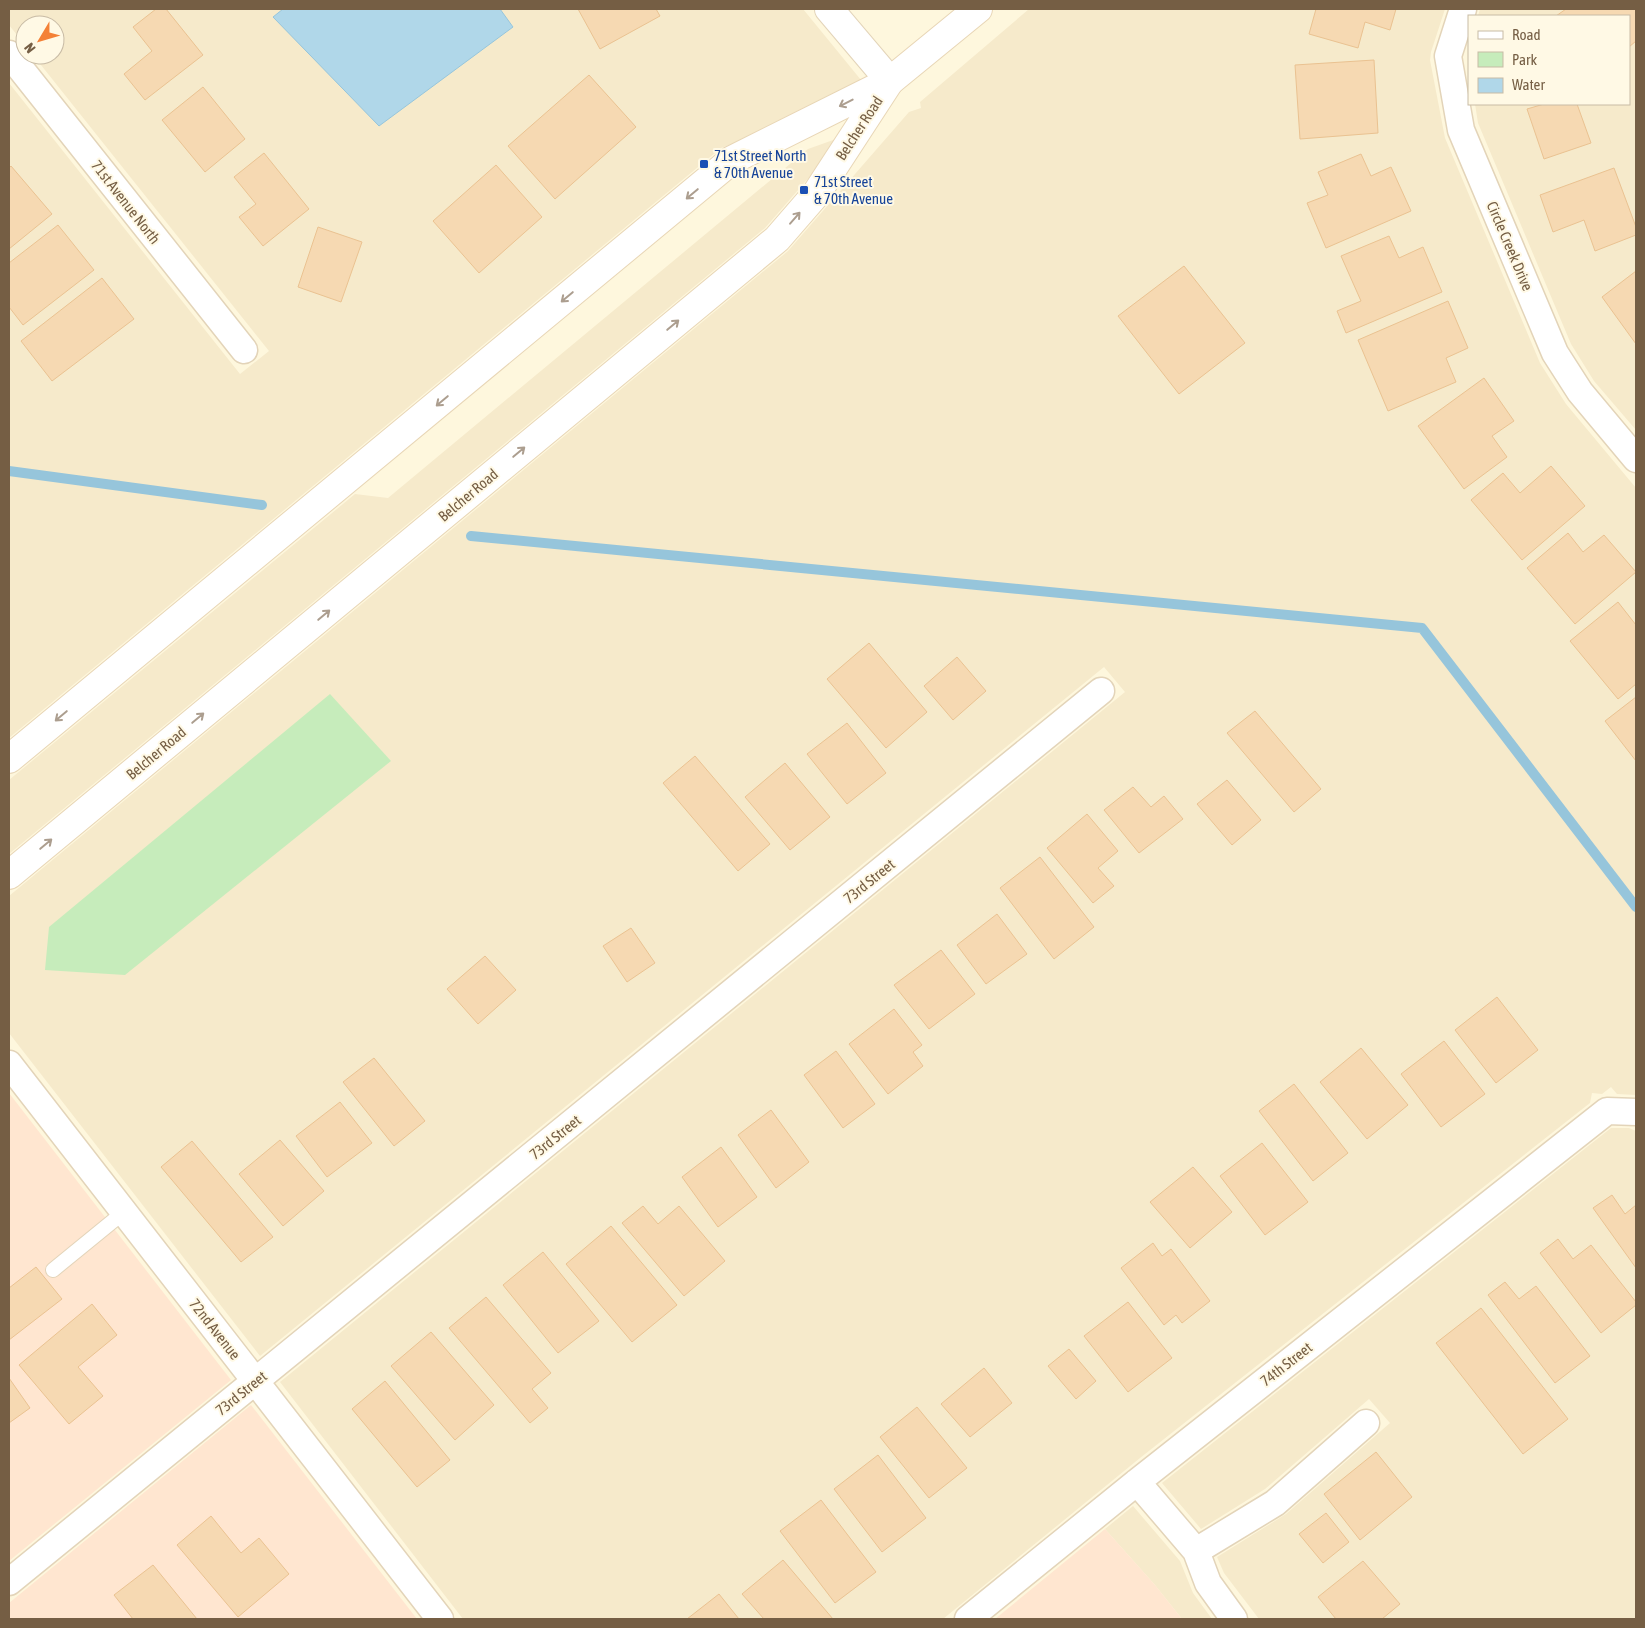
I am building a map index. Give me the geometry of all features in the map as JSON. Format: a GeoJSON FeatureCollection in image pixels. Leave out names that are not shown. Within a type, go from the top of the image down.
{"type":"FeatureCollection","features":[{"type":"Feature","properties":{"kind":"main road"},"geometry":{"type":"LineString","coordinates":[[829,9],[890,81]]}},
{"type":"Feature","properties":{"kind":"main road","name":"Belcher Road"},"geometry":{"type":"LineString","coordinates":[[9,759],[732,160],[890,81],[978,9]]}},
{"type":"Feature","properties":{"kind":"main road","name":"Belcher Road"},"geometry":{"type":"LineString","coordinates":[[9,875],[777,239],[816,194],[890,81]]}},
{"type":"Feature","properties":{"kind":"street","name":"Circle Creek Drive"},"geometry":{"type":"LineString","coordinates":[[1463,9],[1448,56],[1461,130],[1555,353],[1580,392],[1636,459]]}},
{"type":"Feature","properties":{"kind":"street","name":"71st Avenue North"},"geometry":{"type":"LineString","coordinates":[[9,54],[244,350]]}},
{"type":"Feature","properties":{"kind":"street","name":"73rd Street"},"geometry":{"type":"LineString","coordinates":[[9,1582],[1101,691]]}},
{"type":"Feature","properties":{"kind":"street","name":"72nd Avenue"},"geometry":{"type":"LineString","coordinates":[[9,1064],[440,1619]]}},
{"type":"Feature","properties":{"kind":"street","name":"74th Street"},"geometry":{"type":"LineString","coordinates":[[968,1619],[1137,1482],[1607,1111],[1636,1112]]}},
{"type":"Feature","properties":{"kind":"street"},"geometry":{"type":"LineString","coordinates":[[1196,1551],[1275,1502],[1366,1423]]}},
{"type":"Feature","properties":{"kind":"street"},"geometry":{"type":"LineString","coordinates":[[1137,1482],[1196,1551],[1208,1583],[1234,1619]]}},
{"type":"Feature","properties":{"kind":"lane"},"geometry":{"type":"LineString","coordinates":[[53,1270],[124,1212]]}},
{"type":"Feature","properties":{"kind":"shaded area"},"geometry":{"type":"Polygon","coordinates":[[[9,9],[283,9],[274,17],[513,27],[500,9],[803,9],[870,91],[721,148],[9,738],[9,83],[240,374],[269,351],[41,65],[65,65],[65,15],[15,15],[15,32],[9,25],[9,9]]]}},
{"type":"Feature","properties":{"kind":"shaded area"},"geometry":{"type":"Polygon","coordinates":[[[1029,9],[1445,9],[1430,60],[1445,138],[1540,363],[1566,404],[1636,488],[1636,1095],[1617,1094],[1611,1087],[1602,1094],[1592,1093],[1590,1103],[1140,1458],[943,1619],[463,1619],[280,1382],[1125,692],[1104,667],[260,1356],[9,1033],[9,896],[788,251],[909,112],[921,108],[920,102],[1029,9]]]}},
{"type":"Feature","properties":{"kind":"shaded area"},"geometry":{"type":"Polygon","coordinates":[[[1480,9],[1636,9],[1636,430],[1594,381],[1571,344],[1478,123],[1475,105],[1630,105],[1630,15],[1478,15],[1480,9]]]}},
{"type":"Feature","properties":{"kind":"shaded area"},"geometry":{"type":"Polygon","coordinates":[[[836,139],[839,143],[765,228],[9,854],[9,780],[355,494],[388,498],[808,149],[836,139]]]}},
{"type":"Feature","properties":{"kind":"shaded area"},"geometry":{"type":"Polygon","coordinates":[[[9,1093],[231,1380],[9,1561],[9,1093]]]}},
{"type":"Feature","properties":{"kind":"shaded area"},"geometry":{"type":"Polygon","coordinates":[[[1611,1128],[1629,1128],[1636,1131],[1636,1619],[1259,1619],[1224,1573],[1217,1557],[1286,1514],[1390,1423],[1369,1399],[1265,1489],[1201,1529],[1162,1483],[1611,1128]]]}},
{"type":"Feature","properties":{"kind":"shaded area"},"geometry":{"type":"Polygon","coordinates":[[[251,1405],[417,1619],[9,1619],[9,1603],[251,1405]]]}},
{"type":"Feature","properties":{"kind":"shaded area"},"geometry":{"type":"Polygon","coordinates":[[[1133,1506],[1180,1561],[1193,1593],[1212,1619],[1182,1619],[1155,1585],[1105,1529],[1133,1506]]]}},
{"type":"Feature","properties":{"kind":"shaded area"},"geometry":{"type":"Polygon","coordinates":[[[1105,1529],[1155,1585],[1182,1619],[995,1619],[1105,1529]]]}},
{"type":"Feature","properties":{"kind":"green space"},"geometry":{"type":"Polygon","coordinates":[[[330,694],[391,761],[125,975],[45,970],[49,927],[330,694]]]}},
{"type":"Feature","properties":{"kind":"water"},"geometry":{"type":"Polygon","coordinates":[[[283,9],[500,9],[513,27],[379,126],[273,17],[283,9]]]}},
{"type":"Feature","properties":{"kind":"building"},"geometry":{"type":"Polygon","coordinates":[[[156,9],[166,9],[203,55],[145,100],[124,74],[152,51],[133,27],[156,9]]]}},
{"type":"Feature","properties":{"kind":"building"},"geometry":{"type":"Polygon","coordinates":[[[578,9],[656,9],[660,16],[600,49],[578,9]]]}},
{"type":"Feature","properties":{"kind":"building"},"geometry":{"type":"Polygon","coordinates":[[[1316,9],[1396,9],[1390,30],[1365,22],[1358,48],[1309,34],[1316,9]]]}},
{"type":"Feature","properties":{"kind":"building"},"geometry":{"type":"Polygon","coordinates":[[[1566,9],[1636,9],[1636,41],[1630,46],[1630,15],[1557,15],[1566,9]]]}},
{"type":"Feature","properties":{"kind":"building"},"geometry":{"type":"Polygon","coordinates":[[[1374,60],[1378,133],[1300,139],[1295,65],[1374,60]]]}},
{"type":"Feature","properties":{"kind":"building"},"geometry":{"type":"Polygon","coordinates":[[[589,75],[636,127],[555,199],[508,146],[589,75]]]}},
{"type":"Feature","properties":{"kind":"building"},"geometry":{"type":"Polygon","coordinates":[[[203,87],[245,139],[205,172],[162,120],[203,87]]]}},
{"type":"Feature","properties":{"kind":"building"},"geometry":{"type":"Polygon","coordinates":[[[1541,105],[1577,105],[1591,143],[1544,159],[1527,109],[1541,105]]]}},
{"type":"Feature","properties":{"kind":"building"},"geometry":{"type":"Polygon","coordinates":[[[264,153],[309,209],[263,246],[239,217],[256,204],[234,177],[264,153]]]}},
{"type":"Feature","properties":{"kind":"building"},"geometry":{"type":"Polygon","coordinates":[[[1361,154],[1371,176],[1391,167],[1411,211],[1326,248],[1307,203],[1328,195],[1318,172],[1361,154]]]}},
{"type":"Feature","properties":{"kind":"building"},"geometry":{"type":"Polygon","coordinates":[[[496,165],[542,217],[479,273],[433,221],[496,165]]]}},
{"type":"Feature","properties":{"kind":"building"},"geometry":{"type":"Polygon","coordinates":[[[11,166],[52,214],[9,249],[9,168],[11,166]]]}},
{"type":"Feature","properties":{"kind":"building"},"geometry":{"type":"Polygon","coordinates":[[[1614,168],[1636,227],[1636,235],[1595,251],[1584,220],[1553,232],[1540,195],[1614,168]]]}},
{"type":"Feature","properties":{"kind":"building"},"geometry":{"type":"Polygon","coordinates":[[[58,225],[94,270],[23,325],[9,307],[9,263],[58,225]]]}},
{"type":"Feature","properties":{"kind":"building"},"geometry":{"type":"Polygon","coordinates":[[[318,227],[362,242],[341,302],[298,287],[318,227]]]}},
{"type":"Feature","properties":{"kind":"building"},"geometry":{"type":"Polygon","coordinates":[[[1389,236],[1399,258],[1423,247],[1442,292],[1346,333],[1337,311],[1361,301],[1341,256],[1389,236]]]}},
{"type":"Feature","properties":{"kind":"building"},"geometry":{"type":"Polygon","coordinates":[[[1184,266],[1245,343],[1179,394],[1118,316],[1184,266]]]}},
{"type":"Feature","properties":{"kind":"building"},"geometry":{"type":"Polygon","coordinates":[[[1636,271],[1636,344],[1602,297],[1636,271]]]}},
{"type":"Feature","properties":{"kind":"building"},"geometry":{"type":"Polygon","coordinates":[[[102,278],[134,319],[52,381],[21,341],[102,278]]]}},
{"type":"Feature","properties":{"kind":"building"},"geometry":{"type":"Polygon","coordinates":[[[1448,301],[1468,348],[1446,358],[1456,382],[1388,411],[1358,340],[1448,301]]]}},
{"type":"Feature","properties":{"kind":"building"},"geometry":{"type":"Polygon","coordinates":[[[1484,378],[1514,421],[1492,436],[1507,457],[1464,489],[1418,426],[1484,378]]]}},
{"type":"Feature","properties":{"kind":"building"},"geometry":{"type":"Polygon","coordinates":[[[1551,466],[1585,506],[1522,560],[1471,500],[1503,473],[1520,493],[1551,466]]]}},
{"type":"Feature","properties":{"kind":"building"},"geometry":{"type":"Polygon","coordinates":[[[1568,533],[1583,552],[1604,535],[1636,572],[1575,624],[1527,568],[1568,533]]]}},
{"type":"Feature","properties":{"kind":"building"},"geometry":{"type":"Polygon","coordinates":[[[1618,602],[1636,625],[1636,684],[1618,699],[1570,641],[1618,602]]]}},
{"type":"Feature","properties":{"kind":"building"},"geometry":{"type":"Polygon","coordinates":[[[869,643],[927,712],[886,748],[827,679],[869,643]]]}},
{"type":"Feature","properties":{"kind":"building"},"geometry":{"type":"Polygon","coordinates":[[[957,657],[986,691],[953,720],[924,686],[957,657]]]}},
{"type":"Feature","properties":{"kind":"building"},"geometry":{"type":"Polygon","coordinates":[[[1636,697],[1636,761],[1605,721],[1636,697]]]}},
{"type":"Feature","properties":{"kind":"building"},"geometry":{"type":"Polygon","coordinates":[[[1255,711],[1321,789],[1294,812],[1227,733],[1255,711]]]}},
{"type":"Feature","properties":{"kind":"building"},"geometry":{"type":"Polygon","coordinates":[[[847,723],[886,773],[847,804],[807,754],[847,723]]]}},
{"type":"Feature","properties":{"kind":"building"},"geometry":{"type":"Polygon","coordinates":[[[695,756],[770,844],[738,871],[663,783],[695,756]]]}},
{"type":"Feature","properties":{"kind":"building"},"geometry":{"type":"Polygon","coordinates":[[[785,763],[830,817],[790,850],[745,797],[785,763]]]}},
{"type":"Feature","properties":{"kind":"building"},"geometry":{"type":"Polygon","coordinates":[[[1227,780],[1261,820],[1232,845],[1197,804],[1227,780]]]}},
{"type":"Feature","properties":{"kind":"building"},"geometry":{"type":"Polygon","coordinates":[[[1133,787],[1151,807],[1164,796],[1183,819],[1139,853],[1104,810],[1133,787]]]}},
{"type":"Feature","properties":{"kind":"building"},"geometry":{"type":"Polygon","coordinates":[[[1087,814],[1118,851],[1098,868],[1114,886],[1093,903],[1047,848],[1087,814]]]}},
{"type":"Feature","properties":{"kind":"building"},"geometry":{"type":"Polygon","coordinates":[[[1040,857],[1094,927],[1054,959],[1000,888],[1040,857]]]}},
{"type":"Feature","properties":{"kind":"building"},"geometry":{"type":"Polygon","coordinates":[[[997,914],[1027,954],[986,984],[957,945],[997,914]]]}},
{"type":"Feature","properties":{"kind":"building"},"geometry":{"type":"Polygon","coordinates":[[[631,928],[655,963],[627,982],[603,946],[631,928]]]}},
{"type":"Feature","properties":{"kind":"building"},"geometry":{"type":"Polygon","coordinates":[[[941,950],[975,994],[929,1029],[894,985],[941,950]]]}},
{"type":"Feature","properties":{"kind":"building"},"geometry":{"type":"Polygon","coordinates":[[[485,956],[516,990],[478,1024],[447,989],[485,956]]]}},
{"type":"Feature","properties":{"kind":"building"},"geometry":{"type":"Polygon","coordinates":[[[1497,997],[1538,1050],[1496,1083],[1455,1030],[1497,997]]]}},
{"type":"Feature","properties":{"kind":"building"},"geometry":{"type":"Polygon","coordinates":[[[894,1009],[922,1045],[913,1052],[923,1066],[888,1094],[849,1044],[894,1009]]]}},
{"type":"Feature","properties":{"kind":"building"},"geometry":{"type":"Polygon","coordinates":[[[1444,1041],[1485,1094],[1441,1127],[1401,1074],[1444,1041]]]}},
{"type":"Feature","properties":{"kind":"building"},"geometry":{"type":"Polygon","coordinates":[[[1361,1048],[1408,1105],[1367,1139],[1320,1082],[1361,1048]]]}},
{"type":"Feature","properties":{"kind":"building"},"geometry":{"type":"Polygon","coordinates":[[[836,1051],[875,1104],[843,1128],[804,1075],[836,1051]]]}},
{"type":"Feature","properties":{"kind":"building"},"geometry":{"type":"Polygon","coordinates":[[[374,1058],[425,1121],[394,1146],[343,1082],[374,1058]]]}},
{"type":"Feature","properties":{"kind":"building"},"geometry":{"type":"Polygon","coordinates":[[[1294,1084],[1348,1153],[1313,1181],[1259,1111],[1294,1084]]]}},
{"type":"Feature","properties":{"kind":"building"},"geometry":{"type":"Polygon","coordinates":[[[340,1102],[372,1143],[327,1177],[296,1136],[340,1102]]]}},
{"type":"Feature","properties":{"kind":"building"},"geometry":{"type":"Polygon","coordinates":[[[771,1110],[809,1162],[776,1188],[738,1135],[771,1110]]]}},
{"type":"Feature","properties":{"kind":"building"},"geometry":{"type":"Polygon","coordinates":[[[280,1140],[324,1191],[283,1226],[239,1174],[280,1140]]]}},
{"type":"Feature","properties":{"kind":"building"},"geometry":{"type":"Polygon","coordinates":[[[192,1141],[273,1237],[241,1262],[161,1167],[192,1141]]]}},
{"type":"Feature","properties":{"kind":"building"},"geometry":{"type":"Polygon","coordinates":[[[1262,1143],[1308,1202],[1265,1235],[1220,1176],[1262,1143]]]}},
{"type":"Feature","properties":{"kind":"building"},"geometry":{"type":"Polygon","coordinates":[[[721,1147],[757,1197],[718,1227],[682,1177],[721,1147]]]}},
{"type":"Feature","properties":{"kind":"building"},"geometry":{"type":"Polygon","coordinates":[[[1193,1167],[1232,1212],[1190,1248],[1150,1202],[1193,1167]]]}},
{"type":"Feature","properties":{"kind":"building"},"geometry":{"type":"Polygon","coordinates":[[[1612,1195],[1625,1214],[1636,1205],[1636,1268],[1593,1208],[1612,1195]]]}},
{"type":"Feature","properties":{"kind":"building"},"geometry":{"type":"Polygon","coordinates":[[[643,1206],[658,1224],[679,1206],[725,1261],[684,1296],[622,1223],[643,1206]]]}},
{"type":"Feature","properties":{"kind":"building"},"geometry":{"type":"Polygon","coordinates":[[[611,1226],[677,1305],[632,1342],[566,1264],[611,1226]]]}},
{"type":"Feature","properties":{"kind":"building"},"geometry":{"type":"Polygon","coordinates":[[[1558,1239],[1573,1259],[1591,1245],[1636,1302],[1636,1305],[1601,1333],[1540,1253],[1558,1239]]]}},
{"type":"Feature","properties":{"kind":"building"},"geometry":{"type":"Polygon","coordinates":[[[1153,1243],[1162,1256],[1171,1249],[1210,1301],[1182,1323],[1176,1315],[1164,1325],[1121,1268],[1153,1243]]]}},
{"type":"Feature","properties":{"kind":"building"},"geometry":{"type":"Polygon","coordinates":[[[543,1252],[599,1321],[558,1353],[503,1285],[543,1252]]]}},
{"type":"Feature","properties":{"kind":"building"},"geometry":{"type":"Polygon","coordinates":[[[36,1267],[62,1299],[9,1340],[9,1288],[36,1267]]]}},
{"type":"Feature","properties":{"kind":"building"},"geometry":{"type":"Polygon","coordinates":[[[1505,1282],[1519,1299],[1536,1286],[1590,1356],[1555,1383],[1488,1295],[1505,1282]]]}},
{"type":"Feature","properties":{"kind":"building"},"geometry":{"type":"Polygon","coordinates":[[[486,1297],[551,1373],[532,1389],[548,1408],[530,1423],[449,1328],[486,1297]]]}},
{"type":"Feature","properties":{"kind":"building"},"geometry":{"type":"Polygon","coordinates":[[[1128,1302],[1172,1358],[1128,1392],[1084,1336],[1128,1302]]]}},
{"type":"Feature","properties":{"kind":"building"},"geometry":{"type":"Polygon","coordinates":[[[92,1304],[117,1335],[78,1367],[103,1396],[69,1424],[19,1365],[92,1304]]]}},
{"type":"Feature","properties":{"kind":"building"},"geometry":{"type":"Polygon","coordinates":[[[1481,1308],[1568,1419],[1523,1454],[1436,1343],[1481,1308]]]}},
{"type":"Feature","properties":{"kind":"building"},"geometry":{"type":"Polygon","coordinates":[[[431,1332],[494,1405],[455,1440],[391,1366],[431,1332]]]}},
{"type":"Feature","properties":{"kind":"building"},"geometry":{"type":"Polygon","coordinates":[[[1069,1349],[1096,1381],[1076,1399],[1048,1366],[1069,1349]]]}},
{"type":"Feature","properties":{"kind":"building"},"geometry":{"type":"Polygon","coordinates":[[[984,1368],[1012,1403],[970,1437],[941,1404],[984,1368]]]}},
{"type":"Feature","properties":{"kind":"building"},"geometry":{"type":"Polygon","coordinates":[[[9,1378],[30,1408],[9,1423],[9,1378]]]}},
{"type":"Feature","properties":{"kind":"building"},"geometry":{"type":"Polygon","coordinates":[[[385,1381],[450,1460],[417,1487],[352,1409],[385,1381]]]}},
{"type":"Feature","properties":{"kind":"building"},"geometry":{"type":"Polygon","coordinates":[[[917,1407],[967,1468],[929,1498],[880,1437],[917,1407]]]}},
{"type":"Feature","properties":{"kind":"building"},"geometry":{"type":"Polygon","coordinates":[[[1376,1452],[1412,1497],[1360,1540],[1324,1494],[1376,1452]]]}},
{"type":"Feature","properties":{"kind":"building"},"geometry":{"type":"Polygon","coordinates":[[[878,1455],[926,1518],[882,1552],[834,1489],[878,1455]]]}},
{"type":"Feature","properties":{"kind":"building"},"geometry":{"type":"Polygon","coordinates":[[[821,1500],[876,1572],[835,1603],[780,1531],[821,1500]]]}},
{"type":"Feature","properties":{"kind":"building"},"geometry":{"type":"Polygon","coordinates":[[[1326,1513],[1349,1542],[1323,1563],[1299,1534],[1326,1513]]]}},
{"type":"Feature","properties":{"kind":"building"},"geometry":{"type":"Polygon","coordinates":[[[211,1516],[241,1553],[259,1538],[289,1574],[238,1617],[177,1545],[211,1516]]]}},
{"type":"Feature","properties":{"kind":"building"},"geometry":{"type":"Polygon","coordinates":[[[783,1560],[833,1619],[764,1619],[742,1594],[783,1560]]]}},
{"type":"Feature","properties":{"kind":"building"},"geometry":{"type":"Polygon","coordinates":[[[1363,1561],[1400,1604],[1382,1619],[1336,1619],[1318,1597],[1363,1561]]]}},
{"type":"Feature","properties":{"kind":"building"},"geometry":{"type":"Polygon","coordinates":[[[153,1565],[197,1619],[133,1619],[114,1595],[153,1565]]]}},
{"type":"Feature","properties":{"kind":"building"},"geometry":{"type":"Polygon","coordinates":[[[719,1594],[739,1619],[687,1619],[719,1594]]]}},
{"type":"Feature","properties":{"kind":"waterway"},"geometry":{"type":"LineString","coordinates":[[9,471],[262,505]]}},
{"type":"Feature","properties":{"kind":"waterway"},"geometry":{"type":"LineString","coordinates":[[471,536],[1422,628],[1636,907]]}},
{"type":"Feature","properties":{"kind":"place","name":"71st Street North & 70th Avenue"},"geometry":{"type":"Point","coordinates":[704,164]}},
{"type":"Feature","properties":{"kind":"place","name":"71st Street & 70th Avenue"},"geometry":{"type":"Point","coordinates":[804,190]}}]}
